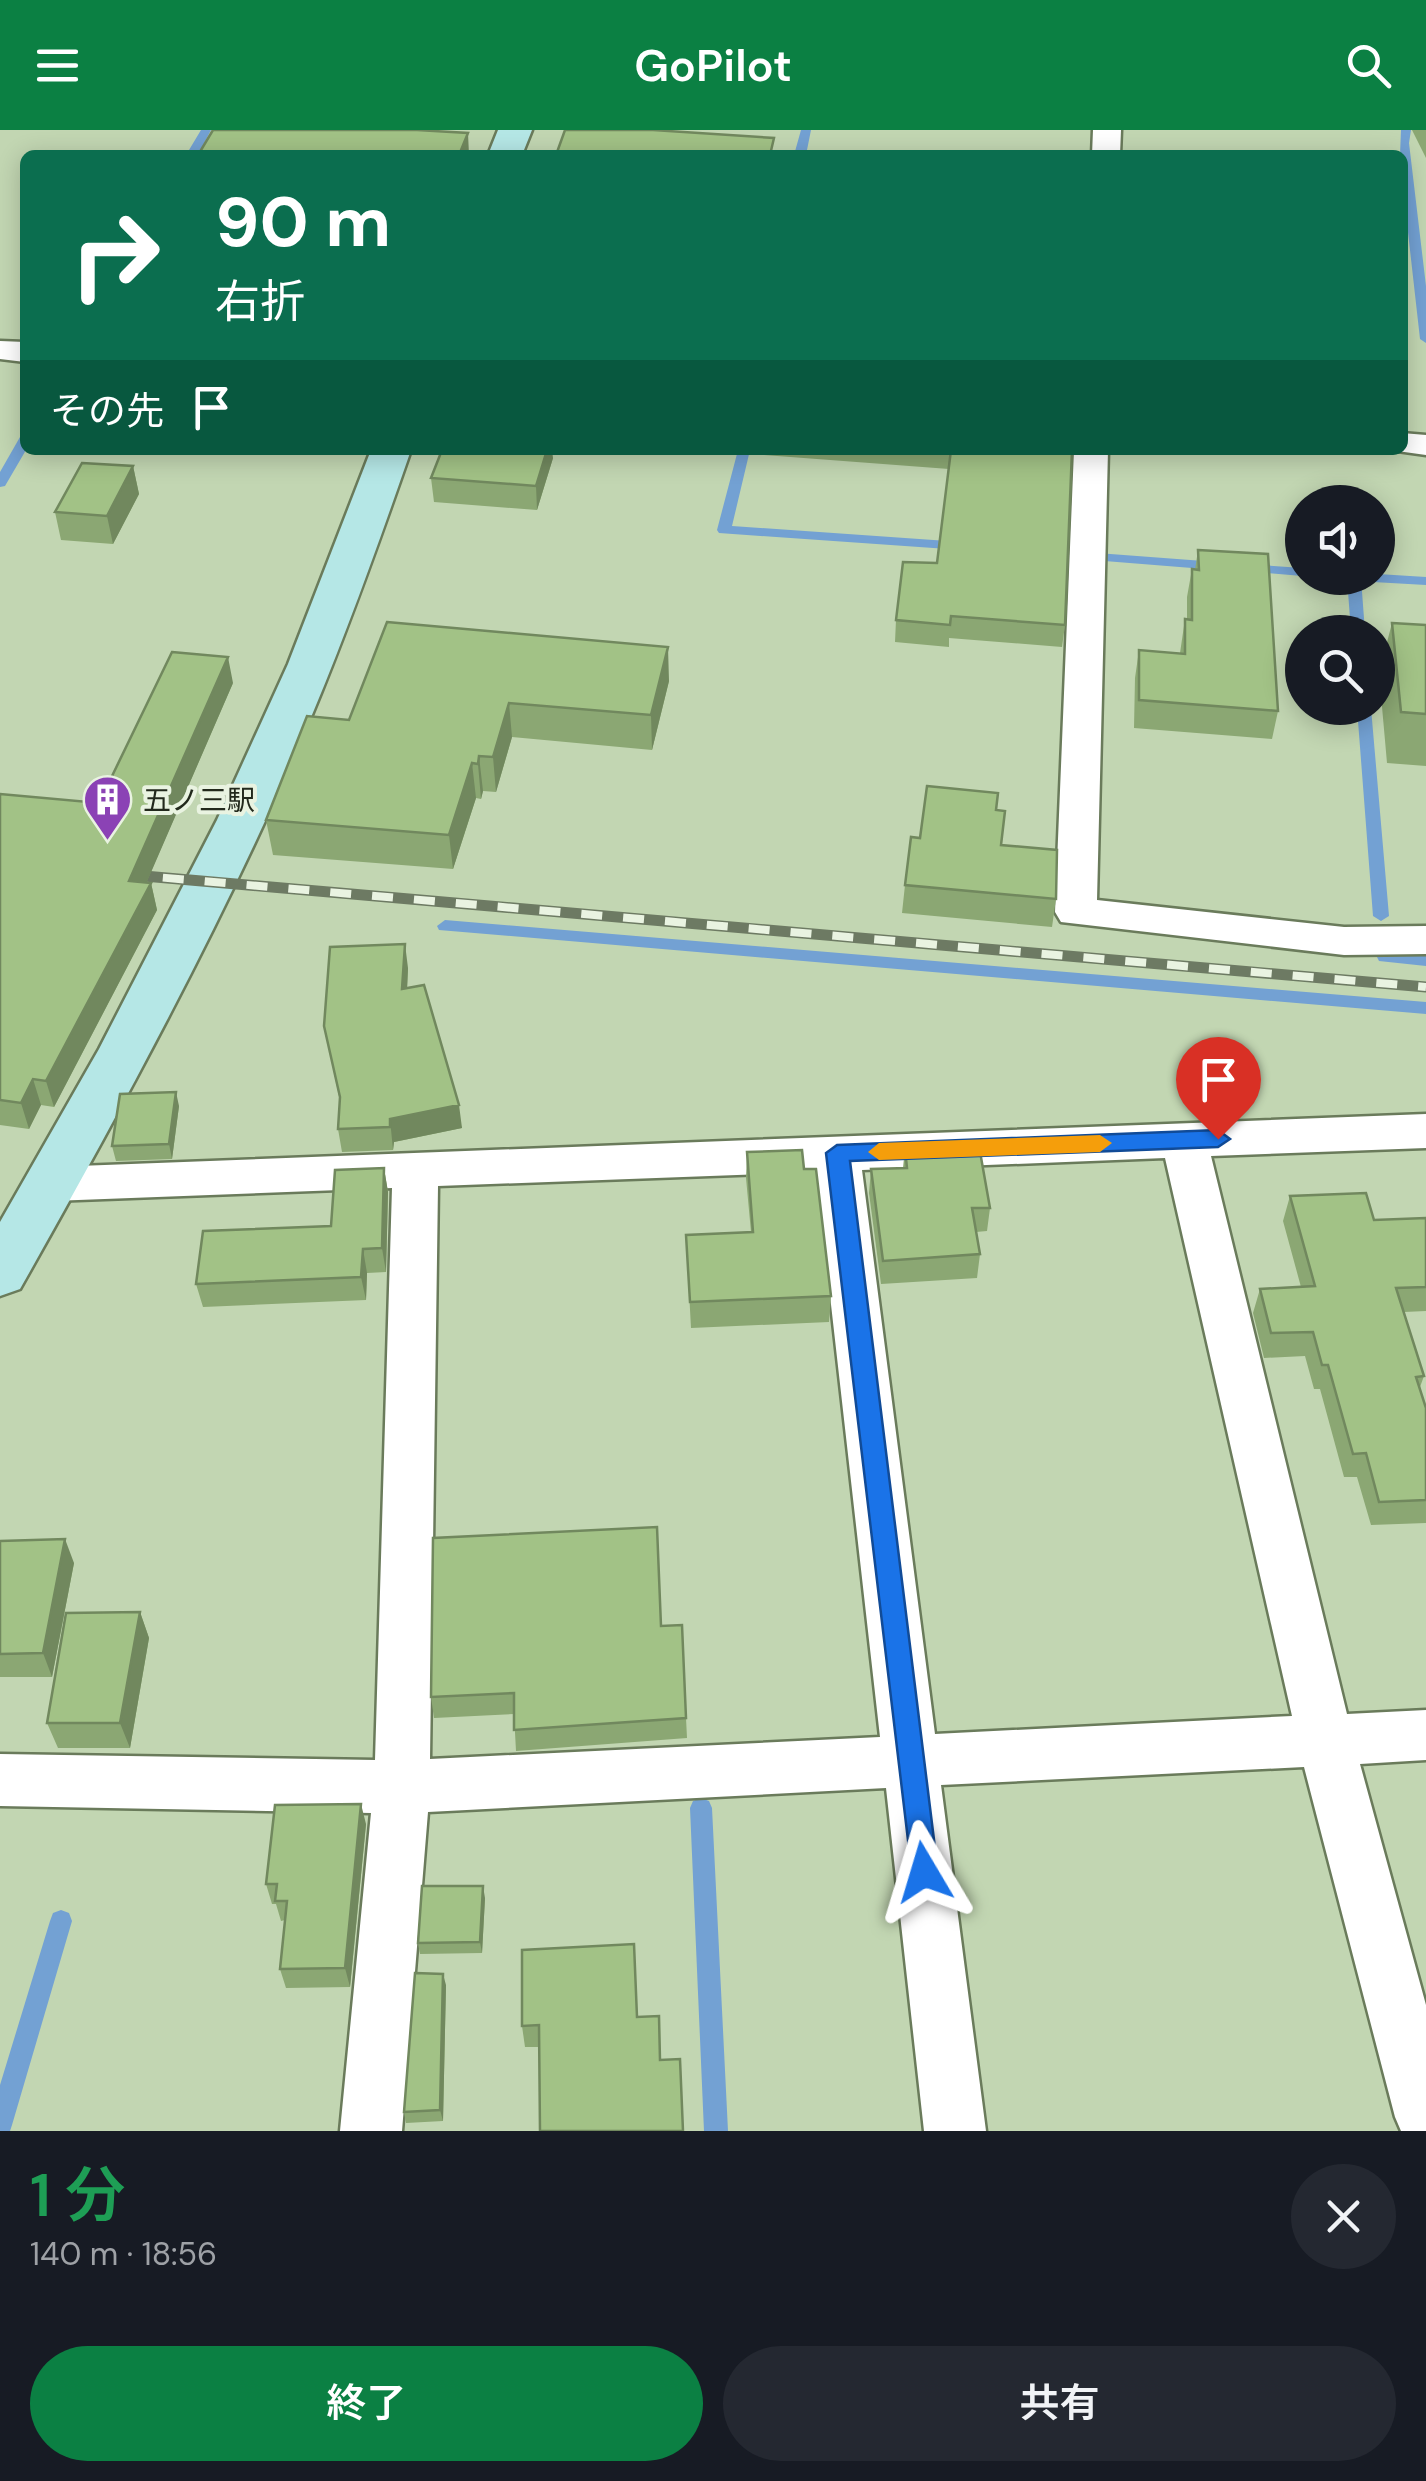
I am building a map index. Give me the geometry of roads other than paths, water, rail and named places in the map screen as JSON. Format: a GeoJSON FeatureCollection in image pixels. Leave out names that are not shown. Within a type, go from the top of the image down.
{"type":"FeatureCollection","features":[{"type":"Feature","properties":{"kind":"street"},"geometry":{"type":"LineString","coordinates":[[0,1273],[52,1184],[212,882],[311,663],[390,455]]}},
{"type":"Feature","properties":{"kind":"street"},"geometry":{"type":"LineString","coordinates":[[1092,455],[1076,912],[1344,940],[1426,940]]}},
{"type":"Feature","properties":{"kind":"street"},"geometry":{"type":"LineString","coordinates":[[52,1184],[1426,1131]]}},
{"type":"Feature","properties":{"kind":"street"},"geometry":{"type":"LineString","coordinates":[[1184,1140],[1325,1739],[1426,2117]]}},
{"type":"Feature","properties":{"kind":"street"},"geometry":{"type":"LineString","coordinates":[[837,1153],[955,2131]]}},
{"type":"Feature","properties":{"kind":"street"},"geometry":{"type":"LineString","coordinates":[[371,2131],[402,1788],[415,1169]]}},
{"type":"Feature","properties":{"kind":"street"},"geometry":{"type":"LineString","coordinates":[[0,1780],[402,1788],[1426,1735]]}},
{"type":"Feature","properties":{"kind":"waterway"},"geometry":{"type":"LineString","coordinates":[[195,150],[206,130]]}},
{"type":"Feature","properties":{"kind":"waterway"},"geometry":{"type":"LineString","coordinates":[[801,150],[806,130]]}},
{"type":"Feature","properties":{"kind":"waterway"},"geometry":{"type":"LineString","coordinates":[[1405,150],[1406,130]]}},
{"type":"Feature","properties":{"kind":"waterway"},"geometry":{"type":"LineString","coordinates":[[1408,179],[1426,339]]}},
{"type":"Feature","properties":{"kind":"waterway"},"geometry":{"type":"LineString","coordinates":[[0,483],[20,449]]}},
{"type":"Feature","properties":{"kind":"waterway"},"geometry":{"type":"LineString","coordinates":[[743,455],[724,530],[962,546]]}},
{"type":"Feature","properties":{"kind":"waterway"},"geometry":{"type":"LineString","coordinates":[[1097,557],[1217,566]]}},
{"type":"Feature","properties":{"kind":"waterway"},"geometry":{"type":"LineString","coordinates":[[1248,568],[1285,571]]}},
{"type":"Feature","properties":{"kind":"waterway"},"geometry":{"type":"LineString","coordinates":[[1395,579],[1426,581]]}},
{"type":"Feature","properties":{"kind":"waterway"},"geometry":{"type":"LineString","coordinates":[[1355,595],[1357,615]]}},
{"type":"Feature","properties":{"kind":"waterway"},"geometry":{"type":"LineString","coordinates":[[1365,725],[1381,916]]}},
{"type":"Feature","properties":{"kind":"waterway"},"geometry":{"type":"LineString","coordinates":[[445,926],[1426,1008]]}},
{"type":"Feature","properties":{"kind":"waterway"},"geometry":{"type":"LineString","coordinates":[[1385,957],[1426,960]]}},
{"type":"Feature","properties":{"kind":"waterway"},"geometry":{"type":"LineString","coordinates":[[701,1808],[716,2131]]}},
{"type":"Feature","properties":{"kind":"waterway"},"geometry":{"type":"LineString","coordinates":[[0,2125],[61,1921]]}},
{"type":"Feature","properties":{"kind":"railway"},"geometry":{"type":"LineString","coordinates":[[121,874],[1426,987]]}},
{"type":"Feature","properties":{"kind":"place","name":"五ノ三駅"},"geometry":{"type":"Point","coordinates":[108,842]}}]}
